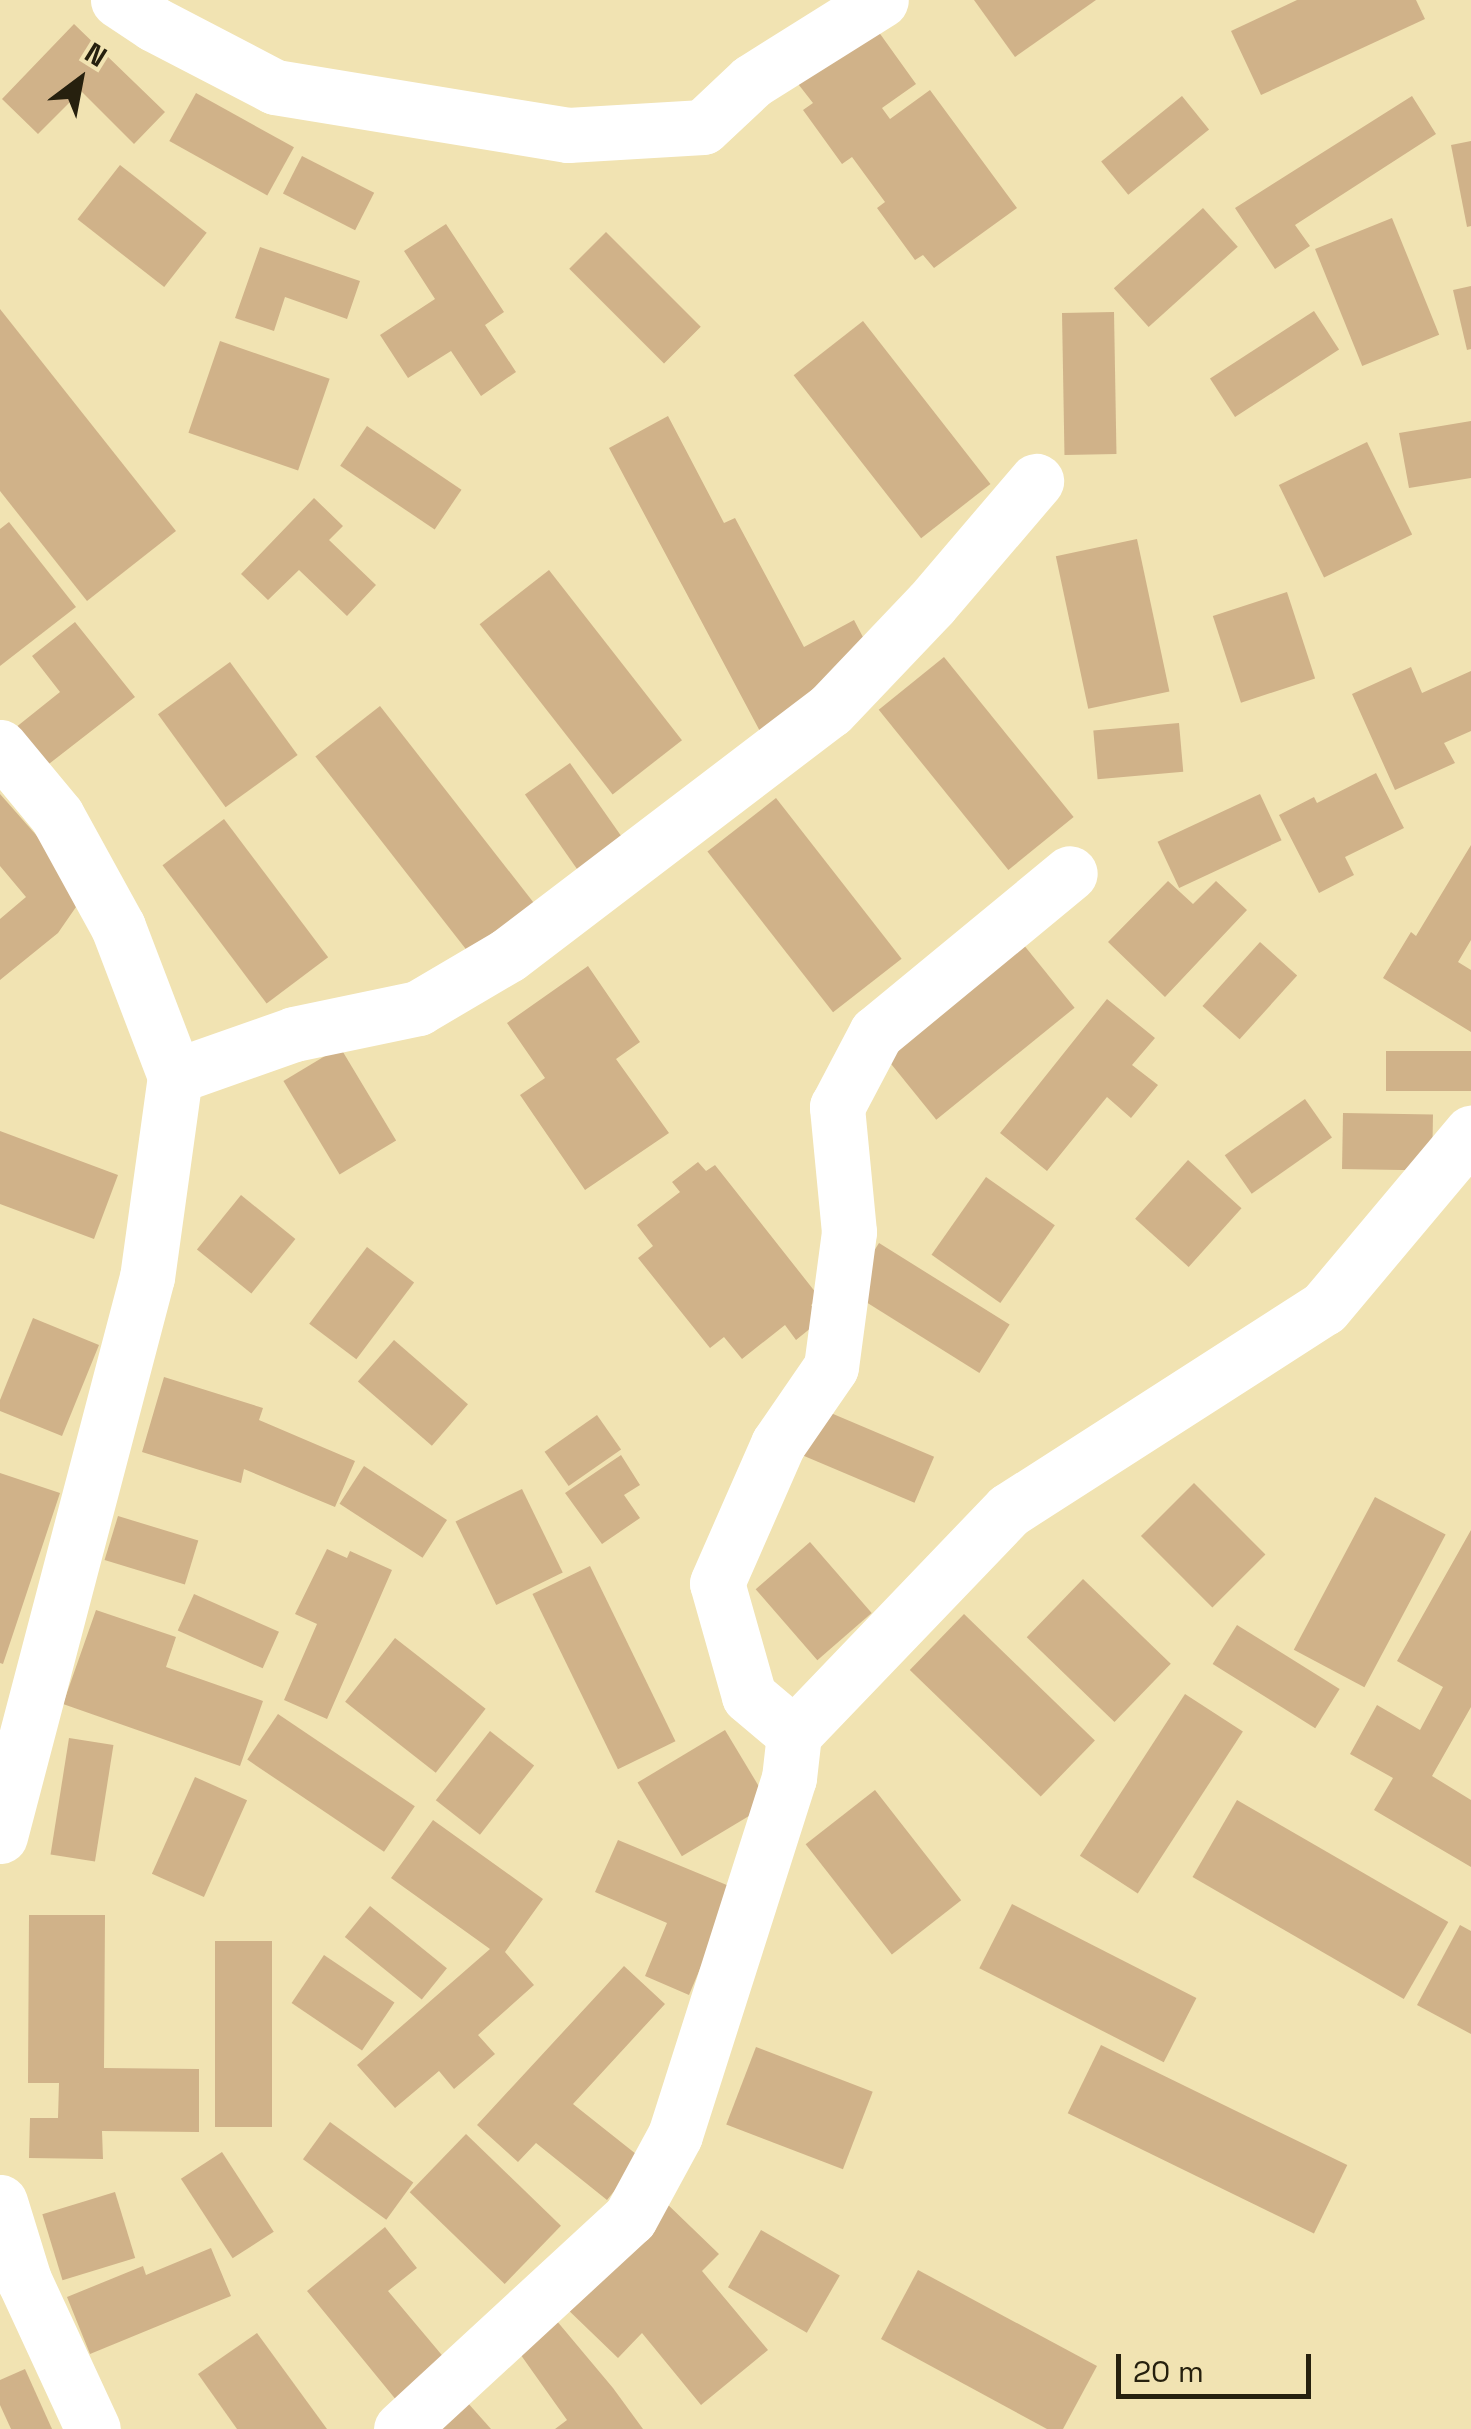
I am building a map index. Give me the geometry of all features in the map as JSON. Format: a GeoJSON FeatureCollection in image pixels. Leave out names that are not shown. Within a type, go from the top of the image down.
{"type":"FeatureCollection","features":[{"type":"Feature","properties":{"kind":"street"},"geometry":{"type":"LineString","coordinates":[[118,0],[154,24],[275,87],[568,136],[703,128],[752,81],[881,0]]}},
{"type":"Feature","properties":{"kind":"street"},"geometry":{"type":"LineString","coordinates":[[175,1076],[294,1034],[418,1008],[508,956],[830,710],[931,604],[1036,482]]}},
{"type":"Feature","properties":{"kind":"street"},"geometry":{"type":"LineString","coordinates":[[0,747],[57,816],[118,926],[175,1076],[147,1277],[0,1836]]}},
{"type":"Feature","properties":{"kind":"street"},"geometry":{"type":"LineString","coordinates":[[794,1734],[748,1696],[716,1583],[778,1444],[831,1367],[849,1232],[837,1107],[876,1033],[1070,873]]}},
{"type":"Feature","properties":{"kind":"street"},"geometry":{"type":"LineString","coordinates":[[401,2429],[630,2218],[675,2134],[788,1778],[794,1734],[1009,1510],[1324,1308],[1471,1133]]}},
{"type":"Feature","properties":{"kind":"street"},"geometry":{"type":"LineString","coordinates":[[0,2202],[24,2280],[93,2429]]}},
{"type":"Feature","properties":{"kind":"building"},"geometry":{"type":"Polygon","coordinates":[[[974,0],[1096,0],[1015,57],[974,0]]]}},
{"type":"Feature","properties":{"kind":"building"},"geometry":{"type":"Polygon","coordinates":[[[1297,0],[1416,0],[1425,19],[1261,95],[1231,31],[1297,0]]]}},
{"type":"Feature","properties":{"kind":"building"},"geometry":{"type":"Polygon","coordinates":[[[74,24],[165,112],[134,144],[81,91],[38,134],[2,99],[74,24]]]}},
{"type":"Feature","properties":{"kind":"building"},"geometry":{"type":"Polygon","coordinates":[[[873,24],[916,84],[882,108],[890,119],[930,90],[1017,208],[934,268],[923,255],[915,260],[877,208],[885,202],[852,157],[842,164],[803,110],[813,103],[795,80],[873,24]]]}},
{"type":"Feature","properties":{"kind":"building"},"geometry":{"type":"Polygon","coordinates":[[[196,93],[294,147],[267,195],[169,141],[196,93]]]}},
{"type":"Feature","properties":{"kind":"building"},"geometry":{"type":"Polygon","coordinates":[[[1182,96],[1209,129],[1128,195],[1101,161],[1182,96]]]}},
{"type":"Feature","properties":{"kind":"building"},"geometry":{"type":"Polygon","coordinates":[[[1412,96],[1436,134],[1295,225],[1310,246],[1275,269],[1235,208],[1412,96]]]}},
{"type":"Feature","properties":{"kind":"building"},"geometry":{"type":"Polygon","coordinates":[[[1471,141],[1471,226],[1467,227],[1451,145],[1471,141]]]}},
{"type":"Feature","properties":{"kind":"building"},"geometry":{"type":"Polygon","coordinates":[[[302,156],[374,193],[355,230],[283,193],[302,156]]]}},
{"type":"Feature","properties":{"kind":"building"},"geometry":{"type":"Polygon","coordinates":[[[120,165],[207,233],[164,287],[78,219],[120,165]]]}},
{"type":"Feature","properties":{"kind":"building"},"geometry":{"type":"Polygon","coordinates":[[[1203,208],[1238,247],[1149,327],[1114,288],[1203,208]]]}},
{"type":"Feature","properties":{"kind":"building"},"geometry":{"type":"Polygon","coordinates":[[[1392,218],[1439,335],[1362,366],[1315,249],[1392,218]]]}},
{"type":"Feature","properties":{"kind":"building"},"geometry":{"type":"Polygon","coordinates":[[[446,224],[504,312],[485,325],[516,372],[481,396],[451,351],[408,378],[380,335],[435,299],[404,251],[446,224]]]}},
{"type":"Feature","properties":{"kind":"building"},"geometry":{"type":"Polygon","coordinates":[[[606,232],[701,327],[664,364],[569,269],[606,232]]]}},
{"type":"Feature","properties":{"kind":"building"},"geometry":{"type":"Polygon","coordinates":[[[260,247],[360,281],[347,319],[285,297],[274,331],[235,318],[260,247]]]}},
{"type":"Feature","properties":{"kind":"building"},"geometry":{"type":"Polygon","coordinates":[[[1471,286],[1471,349],[1467,350],[1453,290],[1471,286]]]}},
{"type":"Feature","properties":{"kind":"building"},"geometry":{"type":"Polygon","coordinates":[[[0,309],[176,531],[87,601],[0,491],[0,309]]]}},
{"type":"Feature","properties":{"kind":"building"},"geometry":{"type":"Polygon","coordinates":[[[1314,311],[1339,350],[1235,417],[1210,379],[1314,311]]]}},
{"type":"Feature","properties":{"kind":"building"},"geometry":{"type":"Polygon","coordinates":[[[1114,312],[1116,454],[1064,455],[1062,313],[1114,312]]]}},
{"type":"Feature","properties":{"kind":"building"},"geometry":{"type":"Polygon","coordinates":[[[863,321],[990,484],[921,538],[794,375],[863,321]]]}},
{"type":"Feature","properties":{"kind":"building"},"geometry":{"type":"Polygon","coordinates":[[[220,341],[330,379],[298,470],[188,433],[220,341]]]}},
{"type":"Feature","properties":{"kind":"building"},"geometry":{"type":"Polygon","coordinates":[[[668,416],[724,523],[735,518],[804,647],[854,620],[874,658],[762,735],[609,448],[668,416]]]}},
{"type":"Feature","properties":{"kind":"building"},"geometry":{"type":"Polygon","coordinates":[[[1471,421],[1471,478],[1409,488],[1399,433],[1471,421]]]}},
{"type":"Feature","properties":{"kind":"building"},"geometry":{"type":"Polygon","coordinates":[[[367,426],[462,490],[435,530],[340,466],[367,426]]]}},
{"type":"Feature","properties":{"kind":"building"},"geometry":{"type":"Polygon","coordinates":[[[1367,442],[1412,535],[1324,578],[1279,485],[1367,442]]]}},
{"type":"Feature","properties":{"kind":"building"},"geometry":{"type":"Polygon","coordinates":[[[314,498],[343,526],[329,540],[376,585],[347,616],[299,570],[268,600],[241,574],[314,498]]]}},
{"type":"Feature","properties":{"kind":"building"},"geometry":{"type":"Polygon","coordinates":[[[9,522],[76,607],[0,666],[0,529],[9,522]]]}},
{"type":"Feature","properties":{"kind":"building"},"geometry":{"type":"Polygon","coordinates":[[[1137,539],[1169,692],[1088,709],[1056,556],[1137,539]]]}},
{"type":"Feature","properties":{"kind":"building"},"geometry":{"type":"Polygon","coordinates":[[[549,570],[682,740],[613,794],[480,624],[549,570]]]}},
{"type":"Feature","properties":{"kind":"building"},"geometry":{"type":"Polygon","coordinates":[[[1287,592],[1315,679],[1241,703],[1213,616],[1287,592]]]}},
{"type":"Feature","properties":{"kind":"building"},"geometry":{"type":"Polygon","coordinates":[[[75,622],[135,697],[45,767],[15,728],[60,692],[32,656],[75,622]]]}},
{"type":"Feature","properties":{"kind":"building"},"geometry":{"type":"Polygon","coordinates":[[[944,657],[1074,817],[1008,870],[879,710],[944,657]]]}},
{"type":"Feature","properties":{"kind":"building"},"geometry":{"type":"Polygon","coordinates":[[[230,662],[298,755],[226,807],[158,714],[230,662]]]}},
{"type":"Feature","properties":{"kind":"building"},"geometry":{"type":"Polygon","coordinates":[[[1411,667],[1422,693],[1471,671],[1471,731],[1444,743],[1455,763],[1395,790],[1352,694],[1411,667]]]}},
{"type":"Feature","properties":{"kind":"building"},"geometry":{"type":"Polygon","coordinates":[[[380,706],[538,908],[473,958],[315,756],[380,706]]]}},
{"type":"Feature","properties":{"kind":"building"},"geometry":{"type":"Polygon","coordinates":[[[1179,723],[1183,772],[1098,779],[1093,730],[1179,723]]]}},
{"type":"Feature","properties":{"kind":"building"},"geometry":{"type":"Polygon","coordinates":[[[570,763],[627,844],[582,876],[525,795],[570,763]]]}},
{"type":"Feature","properties":{"kind":"building"},"geometry":{"type":"Polygon","coordinates":[[[1376,773],[1404,828],[1345,857],[1354,875],[1319,893],[1279,815],[1314,797],[1317,803],[1376,773]]]}},
{"type":"Feature","properties":{"kind":"building"},"geometry":{"type":"Polygon","coordinates":[[[0,794],[66,869],[76,907],[58,933],[0,980],[0,919],[26,897],[0,866],[0,794]]]}},
{"type":"Feature","properties":{"kind":"building"},"geometry":{"type":"Polygon","coordinates":[[[1260,794],[1282,840],[1179,888],[1158,842],[1260,794]]]}},
{"type":"Feature","properties":{"kind":"building"},"geometry":{"type":"Polygon","coordinates":[[[776,798],[902,959],[833,1012],[707,852],[776,798]]]}},
{"type":"Feature","properties":{"kind":"building"},"geometry":{"type":"Polygon","coordinates":[[[224,819],[328,957],[267,1004],[163,865],[224,819]]]}},
{"type":"Feature","properties":{"kind":"building"},"geometry":{"type":"Polygon","coordinates":[[[1471,845],[1471,940],[1458,962],[1471,970],[1471,1032],[1383,978],[1411,932],[1416,936],[1471,845]]]}},
{"type":"Feature","properties":{"kind":"building"},"geometry":{"type":"Polygon","coordinates":[[[1168,881],[1193,904],[1216,881],[1247,910],[1165,997],[1108,942],[1168,881]]]}},
{"type":"Feature","properties":{"kind":"building"},"geometry":{"type":"Polygon","coordinates":[[[1260,942],[1297,975],[1240,1039],[1202,1006],[1260,942]]]}},
{"type":"Feature","properties":{"kind":"building"},"geometry":{"type":"Polygon","coordinates":[[[1023,944],[1075,1008],[936,1120],[885,1056],[1023,944]]]}},
{"type":"Feature","properties":{"kind":"building"},"geometry":{"type":"Polygon","coordinates":[[[588,966],[640,1042],[616,1059],[669,1133],[585,1190],[520,1095],[545,1078],[507,1023],[588,966]]]}},
{"type":"Feature","properties":{"kind":"building"},"geometry":{"type":"Polygon","coordinates":[[[1107,999],[1155,1038],[1132,1065],[1158,1085],[1131,1118],[1107,1097],[1047,1171],[1000,1133],[1107,999]]]}},
{"type":"Feature","properties":{"kind":"building"},"geometry":{"type":"Polygon","coordinates":[[[340,1047],[396,1140],[340,1174],[283,1081],[340,1047]]]}},
{"type":"Feature","properties":{"kind":"building"},"geometry":{"type":"Polygon","coordinates":[[[1386,1051],[1471,1051],[1471,1091],[1386,1091],[1386,1051]]]}},
{"type":"Feature","properties":{"kind":"building"},"geometry":{"type":"Polygon","coordinates":[[[1305,1099],[1332,1138],[1252,1194],[1225,1155],[1305,1099]]]}},
{"type":"Feature","properties":{"kind":"building"},"geometry":{"type":"Polygon","coordinates":[[[1343,1113],[1433,1115],[1432,1171],[1342,1169],[1343,1113]]]}},
{"type":"Feature","properties":{"kind":"building"},"geometry":{"type":"Polygon","coordinates":[[[0,1131],[118,1175],[94,1239],[0,1204],[0,1131]]]}},
{"type":"Feature","properties":{"kind":"building"},"geometry":{"type":"Polygon","coordinates":[[[1188,1160],[1242,1208],[1189,1267],[1135,1219],[1188,1160]]]}},
{"type":"Feature","properties":{"kind":"building"},"geometry":{"type":"Polygon","coordinates":[[[698,1162],[706,1171],[715,1165],[820,1298],[811,1305],[822,1319],[796,1340],[785,1325],[742,1359],[724,1337],[710,1348],[638,1258],[653,1246],[637,1225],[680,1192],[672,1182],[698,1162]]]}},
{"type":"Feature","properties":{"kind":"building"},"geometry":{"type":"Polygon","coordinates":[[[986,1177],[1055,1225],[1000,1303],[932,1255],[986,1177]]]}},
{"type":"Feature","properties":{"kind":"building"},"geometry":{"type":"Polygon","coordinates":[[[241,1195],[295,1239],[251,1293],[197,1249],[241,1195]]]}},
{"type":"Feature","properties":{"kind":"building"},"geometry":{"type":"Polygon","coordinates":[[[879,1243],[1010,1325],[979,1373],[849,1291],[879,1243]]]}},
{"type":"Feature","properties":{"kind":"building"},"geometry":{"type":"Polygon","coordinates":[[[367,1247],[414,1283],[356,1359],[309,1324],[367,1247]]]}},
{"type":"Feature","properties":{"kind":"building"},"geometry":{"type":"Polygon","coordinates":[[[33,1318],[99,1345],[62,1436],[0,1411],[0,1400],[33,1318]]]}},
{"type":"Feature","properties":{"kind":"building"},"geometry":{"type":"Polygon","coordinates":[[[394,1340],[468,1404],[432,1446],[358,1382],[394,1340]]]}},
{"type":"Feature","properties":{"kind":"building"},"geometry":{"type":"Polygon","coordinates":[[[164,1377],[263,1408],[259,1420],[355,1461],[335,1507],[244,1469],[241,1483],[142,1452],[164,1377]]]}},
{"type":"Feature","properties":{"kind":"building"},"geometry":{"type":"Polygon","coordinates":[[[819,1408],[934,1457],[915,1503],[799,1454],[819,1408]]]}},
{"type":"Feature","properties":{"kind":"building"},"geometry":{"type":"Polygon","coordinates":[[[597,1415],[621,1449],[569,1486],[545,1452],[597,1415]]]}},
{"type":"Feature","properties":{"kind":"building"},"geometry":{"type":"Polygon","coordinates":[[[621,1455],[640,1485],[624,1495],[640,1518],[602,1544],[565,1493],[621,1455]]]}},
{"type":"Feature","properties":{"kind":"building"},"geometry":{"type":"Polygon","coordinates":[[[364,1466],[447,1520],[423,1558],[339,1504],[364,1466]]]}},
{"type":"Feature","properties":{"kind":"building"},"geometry":{"type":"Polygon","coordinates":[[[0,1473],[60,1493],[3,1664],[0,1663],[0,1473]]]}},
{"type":"Feature","properties":{"kind":"building"},"geometry":{"type":"Polygon","coordinates":[[[1194,1483],[1265,1554],[1212,1607],[1141,1536],[1194,1483]]]}},
{"type":"Feature","properties":{"kind":"building"},"geometry":{"type":"Polygon","coordinates":[[[522,1489],[563,1573],[496,1605],[455,1521],[522,1489]]]}},
{"type":"Feature","properties":{"kind":"building"},"geometry":{"type":"Polygon","coordinates":[[[1375,1497],[1446,1535],[1364,1687],[1294,1650],[1375,1497]]]}},
{"type":"Feature","properties":{"kind":"building"},"geometry":{"type":"Polygon","coordinates":[[[118,1516],[198,1541],[185,1585],[105,1560],[118,1516]]]}},
{"type":"Feature","properties":{"kind":"building"},"geometry":{"type":"Polygon","coordinates":[[[1471,1530],[1471,1707],[1432,1776],[1471,1800],[1471,1867],[1374,1810],[1393,1778],[1350,1754],[1377,1705],[1420,1730],[1443,1687],[1397,1661],[1471,1530]]]}},
{"type":"Feature","properties":{"kind":"building"},"geometry":{"type":"Polygon","coordinates":[[[810,1542],[872,1613],[817,1660],[756,1589],[810,1542]]]}},
{"type":"Feature","properties":{"kind":"building"},"geometry":{"type":"Polygon","coordinates":[[[327,1549],[347,1558],[350,1551],[392,1570],[327,1719],[284,1700],[317,1624],[295,1614],[327,1549]]]}},
{"type":"Feature","properties":{"kind":"building"},"geometry":{"type":"Polygon","coordinates":[[[590,1566],[675,1741],[618,1769],[532,1594],[590,1566]]]}},
{"type":"Feature","properties":{"kind":"building"},"geometry":{"type":"Polygon","coordinates":[[[1083,1579],[1171,1664],[1114,1722],[1027,1637],[1083,1579]]]}},
{"type":"Feature","properties":{"kind":"building"},"geometry":{"type":"Polygon","coordinates":[[[194,1594],[279,1632],[263,1668],[178,1631],[194,1594]]]}},
{"type":"Feature","properties":{"kind":"building"},"geometry":{"type":"Polygon","coordinates":[[[96,1610],[176,1637],[166,1667],[263,1701],[240,1766],[63,1704],[96,1610]]]}},
{"type":"Feature","properties":{"kind":"building"},"geometry":{"type":"Polygon","coordinates":[[[964,1614],[1095,1740],[1041,1797],[910,1670],[964,1614]]]}},
{"type":"Feature","properties":{"kind":"building"},"geometry":{"type":"Polygon","coordinates":[[[1237,1625],[1340,1689],[1315,1728],[1213,1664],[1237,1625]]]}},
{"type":"Feature","properties":{"kind":"building"},"geometry":{"type":"Polygon","coordinates":[[[395,1638],[486,1709],[436,1773],[345,1702],[395,1638]]]}},
{"type":"Feature","properties":{"kind":"building"},"geometry":{"type":"Polygon","coordinates":[[[1185,1694],[1243,1732],[1138,1893],[1080,1856],[1185,1694]]]}},
{"type":"Feature","properties":{"kind":"building"},"geometry":{"type":"Polygon","coordinates":[[[278,1714],[415,1806],[384,1852],[247,1760],[278,1714]]]}},
{"type":"Feature","properties":{"kind":"building"},"geometry":{"type":"Polygon","coordinates":[[[725,1730],[769,1804],[682,1856],[638,1783],[725,1730]]]}},
{"type":"Feature","properties":{"kind":"building"},"geometry":{"type":"Polygon","coordinates":[[[490,1731],[534,1765],[480,1835],[436,1800],[490,1731]]]}},
{"type":"Feature","properties":{"kind":"building"},"geometry":{"type":"Polygon","coordinates":[[[69,1738],[113,1745],[95,1862],[51,1855],[69,1738]]]}},
{"type":"Feature","properties":{"kind":"building"},"geometry":{"type":"Polygon","coordinates":[[[195,1777],[247,1800],[204,1897],[152,1874],[195,1777]]]}},
{"type":"Feature","properties":{"kind":"building"},"geometry":{"type":"Polygon","coordinates":[[[875,1790],[961,1900],[892,1954],[806,1844],[875,1790]]]}},
{"type":"Feature","properties":{"kind":"building"},"geometry":{"type":"Polygon","coordinates":[[[1237,1800],[1448,1922],[1404,1999],[1192,1877],[1237,1800]]]}},
{"type":"Feature","properties":{"kind":"building"},"geometry":{"type":"Polygon","coordinates":[[[433,1820],[543,1899],[505,1952],[534,1985],[478,2035],[495,2054],[454,2089],[439,2071],[395,2108],[357,2065],[490,1949],[391,1878],[433,1820]]]}},
{"type":"Feature","properties":{"kind":"building"},"geometry":{"type":"Polygon","coordinates":[[[618,1840],[734,1888],[689,1995],[645,1976],[667,1923],[595,1892],[618,1840]]]}},
{"type":"Feature","properties":{"kind":"building"},"geometry":{"type":"Polygon","coordinates":[[[1012,1904],[1196,1998],[1164,2062],[979,1968],[1012,1904]]]}},
{"type":"Feature","properties":{"kind":"building"},"geometry":{"type":"Polygon","coordinates":[[[370,1906],[447,1968],[422,1999],[345,1937],[370,1906]]]}},
{"type":"Feature","properties":{"kind":"building"},"geometry":{"type":"Polygon","coordinates":[[[29,1915],[105,1915],[104,2068],[199,2069],[199,2132],[102,2131],[103,2159],[29,2158],[30,2118],[58,2118],[59,2083],[28,2083],[29,1915]]]}},
{"type":"Feature","properties":{"kind":"building"},"geometry":{"type":"Polygon","coordinates":[[[1460,1925],[1471,1931],[1471,2034],[1417,2005],[1460,1925]]]}},
{"type":"Feature","properties":{"kind":"building"},"geometry":{"type":"Polygon","coordinates":[[[215,1941],[272,1941],[272,2127],[215,2127],[215,1941]]]}},
{"type":"Feature","properties":{"kind":"building"},"geometry":{"type":"Polygon","coordinates":[[[324,1955],[394,2003],[362,2051],[292,2003],[324,1955]]]}},
{"type":"Feature","properties":{"kind":"building"},"geometry":{"type":"Polygon","coordinates":[[[624,1966],[665,2004],[573,2104],[641,2158],[607,2200],[536,2143],[518,2162],[477,2125],[624,1966]]]}},
{"type":"Feature","properties":{"kind":"building"},"geometry":{"type":"Polygon","coordinates":[[[1101,2045],[1347,2165],[1314,2233],[1068,2113],[1101,2045]]]}},
{"type":"Feature","properties":{"kind":"building"},"geometry":{"type":"Polygon","coordinates":[[[756,2047],[873,2092],[843,2169],[726,2124],[756,2047]]]}},
{"type":"Feature","properties":{"kind":"building"},"geometry":{"type":"Polygon","coordinates":[[[330,2122],[413,2183],[386,2220],[303,2159],[330,2122]]]}},
{"type":"Feature","properties":{"kind":"building"},"geometry":{"type":"Polygon","coordinates":[[[466,2134],[561,2226],[505,2284],[410,2192],[466,2134]]]}},
{"type":"Feature","properties":{"kind":"building"},"geometry":{"type":"Polygon","coordinates":[[[222,2152],[274,2232],[233,2258],[181,2179],[222,2152]]]}},
{"type":"Feature","properties":{"kind":"building"},"geometry":{"type":"Polygon","coordinates":[[[115,2192],[135,2258],[62,2280],[42,2214],[115,2192]]]}},
{"type":"Feature","properties":{"kind":"building"},"geometry":{"type":"Polygon","coordinates":[[[663,2200],[719,2254],[702,2271],[768,2350],[701,2405],[642,2333],[618,2358],[562,2304],[663,2200]]]}},
{"type":"Feature","properties":{"kind":"building"},"geometry":{"type":"Polygon","coordinates":[[[385,2227],[417,2268],[388,2291],[446,2360],[397,2401],[307,2291],[385,2227]]]}},
{"type":"Feature","properties":{"kind":"building"},"geometry":{"type":"Polygon","coordinates":[[[761,2230],[840,2276],[807,2333],[728,2287],[761,2230]]]}},
{"type":"Feature","properties":{"kind":"building"},"geometry":{"type":"Polygon","coordinates":[[[211,2248],[231,2296],[90,2354],[67,2297],[143,2266],[146,2275],[211,2248]]]}},
{"type":"Feature","properties":{"kind":"building"},"geometry":{"type":"Polygon","coordinates":[[[918,2270],[1097,2366],[1063,2429],[1047,2429],[881,2339],[918,2270]]]}},
{"type":"Feature","properties":{"kind":"building"},"geometry":{"type":"Polygon","coordinates":[[[556,2320],[643,2429],[555,2429],[567,2420],[518,2351],[556,2320]]]}},
{"type":"Feature","properties":{"kind":"building"},"geometry":{"type":"Polygon","coordinates":[[[257,2333],[327,2429],[237,2429],[198,2374],[257,2333]]]}},
{"type":"Feature","properties":{"kind":"building"},"geometry":{"type":"Polygon","coordinates":[[[25,2369],[52,2429],[11,2429],[0,2405],[0,2380],[25,2369]]]}},
{"type":"Feature","properties":{"kind":"building"},"geometry":{"type":"Polygon","coordinates":[[[467,2402],[491,2429],[435,2429],[467,2402]]]}}]}
